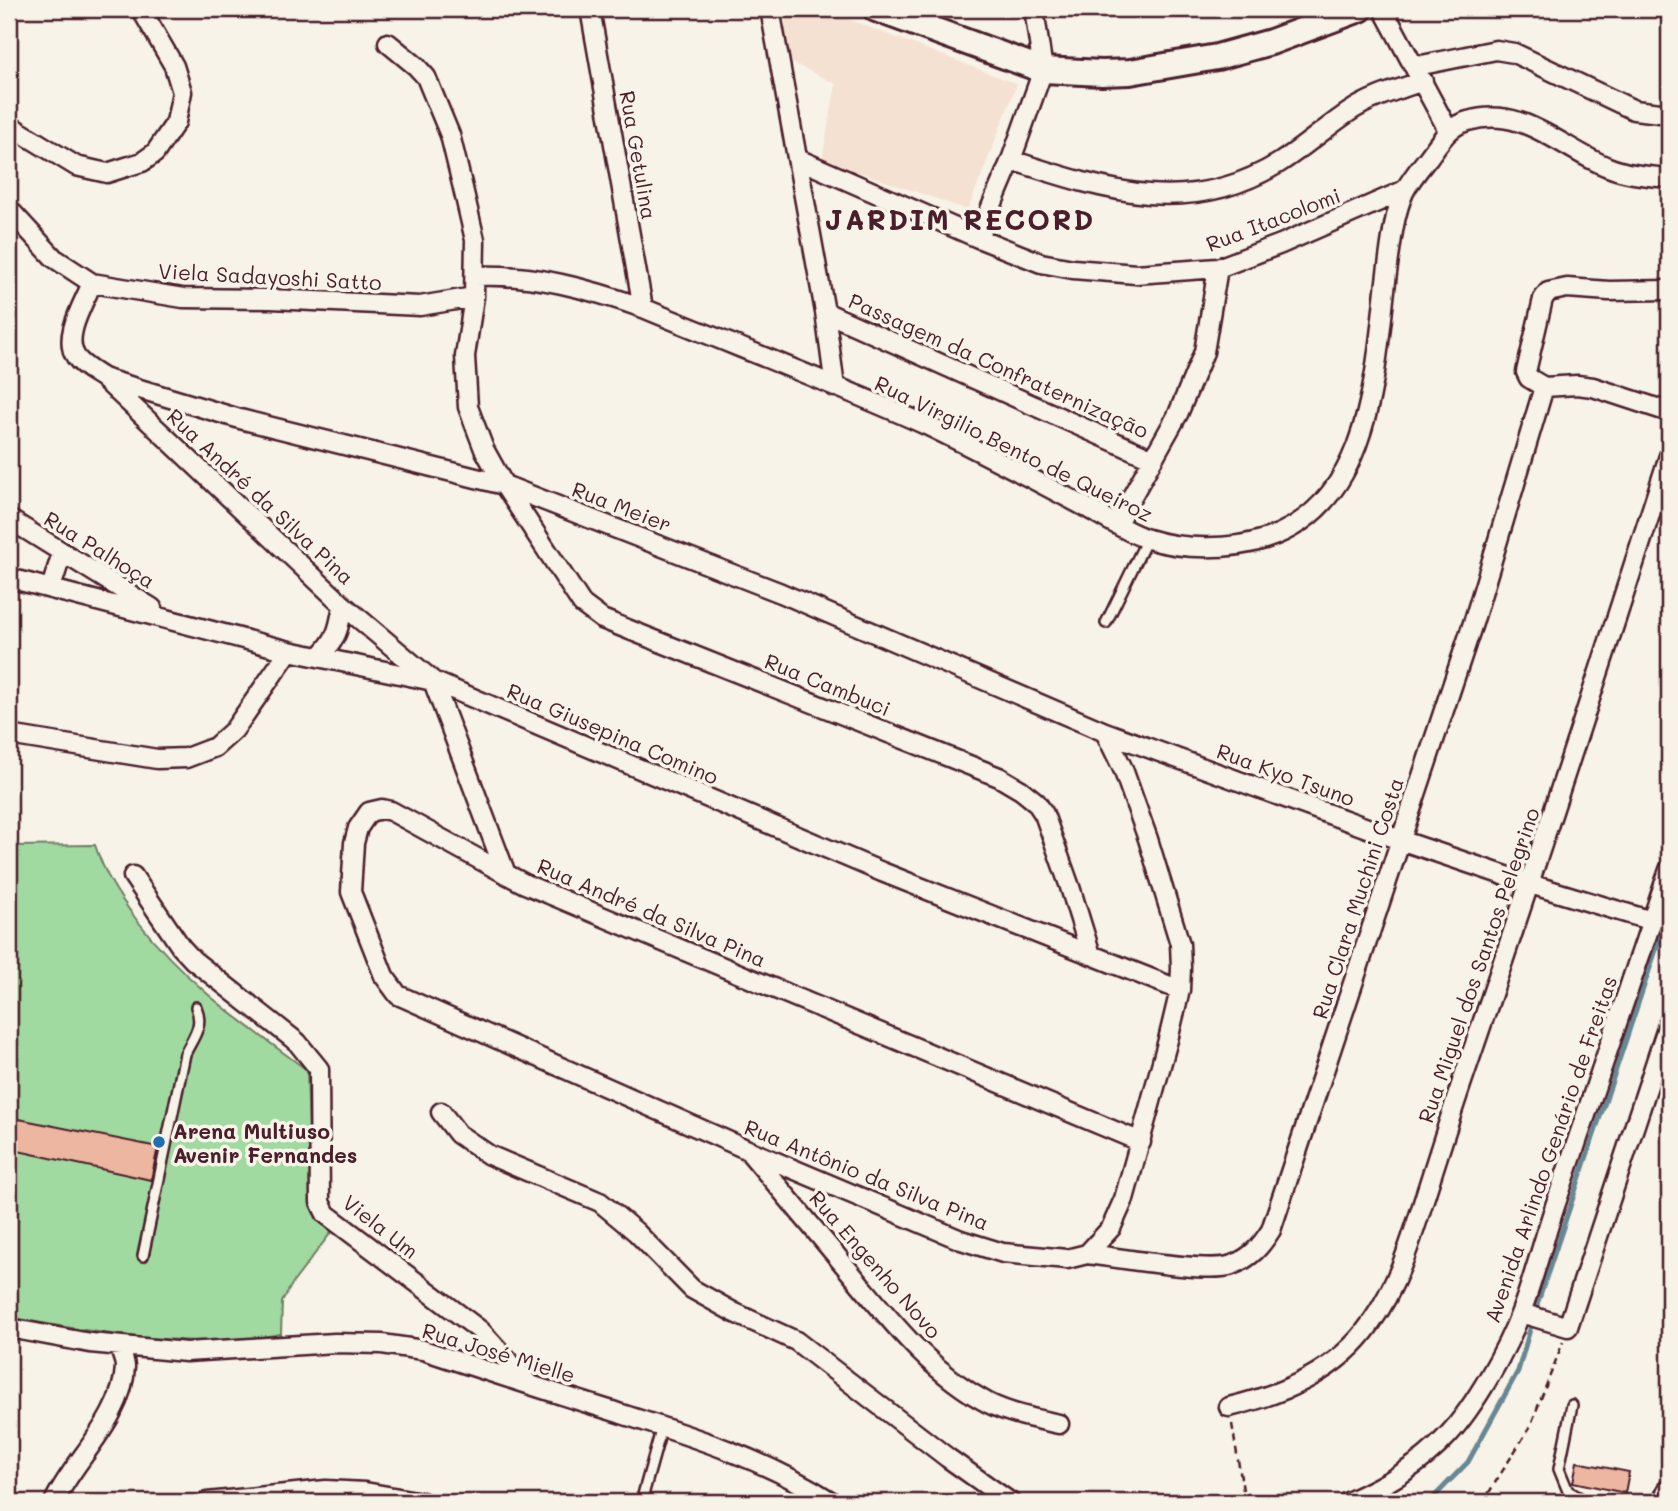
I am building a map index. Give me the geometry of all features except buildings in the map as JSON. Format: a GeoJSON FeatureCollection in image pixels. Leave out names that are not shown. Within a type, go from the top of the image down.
{"type":"FeatureCollection","features":[{"type":"Feature","properties":{"kind":"main road"},"geometry":{"type":"LineString","coordinates":[[876,9],[1043,70],[1130,72],[1217,57],[1271,42],[1360,9]]}},
{"type":"Feature","properties":{"kind":"main road"},"geometry":{"type":"LineString","coordinates":[[1667,1502],[1669,1493]]}},
{"type":"Feature","properties":{"kind":"street"},"geometry":{"type":"LineString","coordinates":[[9,125],[76,166],[107,173],[142,163],[155,153],[176,122],[182,92],[174,66],[141,9]]}},
{"type":"Feature","properties":{"kind":"street","name":"Rua Getulina"},"geometry":{"type":"LineString","coordinates":[[590,9],[643,308]]}},
{"type":"Feature","properties":{"kind":"street"},"geometry":{"type":"LineString","coordinates":[[770,9],[825,312],[835,387]]}},
{"type":"Feature","properties":{"kind":"street"},"geometry":{"type":"LineString","coordinates":[[978,238],[1011,160],[1043,70],[1034,9]]}},
{"type":"Feature","properties":{"kind":"street"},"geometry":{"type":"LineString","coordinates":[[1383,9],[1448,130],[1477,118],[1500,116],[1524,121],[1589,159],[1610,168],[1625,173],[1669,178]]}},
{"type":"Feature","properties":{"kind":"street","name":"Rua Cambuci"},"geometry":{"type":"LineString","coordinates":[[388,43],[426,77],[450,135],[475,240],[474,297],[466,356],[468,407],[484,449],[504,485],[582,604],[602,619],[999,777],[1021,790],[1036,802],[1044,814],[1091,955]]}},
{"type":"Feature","properties":{"kind":"street"},"geometry":{"type":"LineString","coordinates":[[1413,63],[1422,65],[1496,50],[1514,53],[1634,110],[1669,114]]}},
{"type":"Feature","properties":{"kind":"street"},"geometry":{"type":"LineString","coordinates":[[1011,160],[1073,180],[1129,192],[1178,196],[1216,189],[1254,176],[1279,163],[1350,111],[1377,97],[1423,81]]}},
{"type":"Feature","properties":{"kind":"street","name":"Rua Virgilio Bento de Queiroz"},"geometry":{"type":"LineString","coordinates":[[475,276],[516,276],[606,295],[643,308],[926,425],[1147,539],[1201,547],[1244,545],[1285,533],[1319,508],[1343,478],[1359,441],[1371,391],[1394,226],[1405,190],[1448,130]]}},
{"type":"Feature","properties":{"kind":"street","name":"Rua Itacolomi"},"geometry":{"type":"LineString","coordinates":[[798,159],[978,238],[1041,262],[1073,269],[1136,274],[1218,268],[1281,244],[1405,190]]}},
{"type":"Feature","properties":{"kind":"street","name":"Viela Sadayoshi Satto"},"geometry":{"type":"LineString","coordinates":[[9,209],[54,258],[92,283],[183,298],[420,306],[474,297]]}},
{"type":"Feature","properties":{"kind":"street"},"geometry":{"type":"LineString","coordinates":[[1116,523],[1178,414],[1204,352],[1218,268]]}},
{"type":"Feature","properties":{"kind":"street","name":"Rua André da Silva Pina"},"geometry":{"type":"LineString","coordinates":[[92,283],[72,335],[71,346],[75,356],[103,378],[343,605],[433,681],[506,874],[1141,1142]]}},
{"type":"Feature","properties":{"kind":"street"},"geometry":{"type":"LineString","coordinates":[[1669,290],[1609,291],[1566,288],[1548,292],[1543,299],[1526,372],[1529,378],[1544,387],[1577,384],[1593,387],[1669,412]]}},
{"type":"Feature","properties":{"kind":"street","name":"Passagem da Confraternização"},"geometry":{"type":"LineString","coordinates":[[825,312],[1153,459]]}},
{"type":"Feature","properties":{"kind":"street","name":"Rua Meier"},"geometry":{"type":"LineString","coordinates":[[103,378],[240,419],[504,485],[781,593],[1105,732]]}},
{"type":"Feature","properties":{"kind":"street","name":"Rua Clara Muchini Costa"},"geometry":{"type":"LineString","coordinates":[[1087,1254],[1206,1268],[1229,1267],[1248,1258],[1262,1245],[1271,1230],[1474,620],[1544,387]]}},
{"type":"Feature","properties":{"kind":"street","name":"Rua Miguel dos Santos Pelegrino"},"geometry":{"type":"LineString","coordinates":[[1229,1407],[1264,1399],[1305,1381],[1336,1361],[1370,1324],[1393,1285],[1415,1230],[1669,456]]}},
{"type":"Feature","properties":{"kind":"street","name":"Rua Palhoça"},"geometry":{"type":"LineString","coordinates":[[9,519],[166,617]]}},
{"type":"Feature","properties":{"kind":"street"},"geometry":{"type":"LineString","coordinates":[[51,588],[62,553]]}},
{"type":"Feature","properties":{"kind":"street","name":"Rua Giusepina Comino"},"geometry":{"type":"LineString","coordinates":[[9,578],[289,651],[433,681],[882,872],[1180,990]]}},
{"type":"Feature","properties":{"kind":"street"},"geometry":{"type":"LineString","coordinates":[[320,656],[334,642],[343,605]]}},
{"type":"Feature","properties":{"kind":"street"},"geometry":{"type":"LineString","coordinates":[[9,735],[157,759],[186,758],[215,747],[234,730],[289,651]]}},
{"type":"Feature","properties":{"kind":"street"},"geometry":{"type":"LineString","coordinates":[[1087,1254],[1111,1228],[1124,1199],[1180,990],[1180,944],[1148,838],[1123,769],[1105,732]]}},
{"type":"Feature","properties":{"kind":"street","name":"Rua Kyo Tsuno"},"geometry":{"type":"LineString","coordinates":[[1105,732],[1400,840],[1530,884],[1653,921]]}},
{"type":"Feature","properties":{"kind":"street","name":"Rua Antônio da Silva Pina"},"geometry":{"type":"LineString","coordinates":[[506,874],[399,815],[382,809],[369,812],[358,828],[354,844],[351,892],[384,976],[398,995],[748,1150],[961,1240],[1003,1254],[1067,1259],[1087,1254]]}},
{"type":"Feature","properties":{"kind":"street","name":"Avenida Arlindo Genário de Freitas"},"geometry":{"type":"LineString","coordinates":[[1348,1502],[1388,1484],[1417,1464],[1449,1434],[1478,1395],[1525,1314],[1555,1206],[1669,870]]}},
{"type":"Feature","properties":{"kind":"street","name":"Viela Um"},"geometry":{"type":"LineString","coordinates":[[133,876],[181,947],[193,960],[297,1042],[319,1069],[320,1202],[326,1214],[481,1331],[530,1385]]}},
{"type":"Feature","properties":{"kind":"street"},"geometry":{"type":"LineString","coordinates":[[1525,1314],[1562,1326],[1669,1022]]}},
{"type":"Feature","properties":{"kind":"street"},"geometry":{"type":"LineString","coordinates":[[441,1112],[458,1134],[489,1155],[600,1202],[636,1231],[692,1289],[735,1313],[796,1340],[938,1451],[1010,1502]]}},
{"type":"Feature","properties":{"kind":"street","name":"Rua Engenho Novo"},"geometry":{"type":"LineString","coordinates":[[748,1150],[901,1334],[936,1366],[990,1404],[1023,1416],[1059,1424]]}},
{"type":"Feature","properties":{"kind":"street","name":"Rua José Mielle"},"geometry":{"type":"LineString","coordinates":[[9,1328],[90,1343],[186,1352],[335,1343],[382,1344],[423,1350],[702,1439],[755,1460],[832,1502]]}},
{"type":"Feature","properties":{"kind":"street"},"geometry":{"type":"LineString","coordinates":[[54,1502],[113,1408],[125,1365],[119,1346]]}},
{"type":"Feature","properties":{"kind":"street"},"geometry":{"type":"LineString","coordinates":[[207,1502],[326,1490],[365,1492],[422,1502]]}},
{"type":"Feature","properties":{"kind":"lane"},"geometry":{"type":"LineString","coordinates":[[1106,623],[1147,539]]}},
{"type":"Feature","properties":{"kind":"lane"},"geometry":{"type":"LineString","coordinates":[[143,1256],[185,1054],[198,1028],[200,1018],[196,1007]]}},
{"type":"Feature","properties":{"kind":"lane"},"geometry":{"type":"LineString","coordinates":[[1572,1405],[1559,1469],[1568,1490],[1587,1502]]}},
{"type":"Feature","properties":{"kind":"lane"},"geometry":{"type":"LineString","coordinates":[[641,1502],[662,1427]]}},
{"type":"Feature","properties":{"kind":"path"},"geometry":{"type":"LineString","coordinates":[[1480,1502],[1488,1494],[1530,1427],[1562,1326]]}},
{"type":"Feature","properties":{"kind":"path"},"geometry":{"type":"LineString","coordinates":[[1229,1407],[1245,1502]]}},
{"type":"Feature","properties":{"kind":"shaded area"},"geometry":{"type":"Polygon","coordinates":[[[784,9],[822,9],[1017,84],[968,210],[822,159],[836,84],[787,60],[784,9]]]}},
{"type":"Feature","properties":{"kind":"green space","name":"Arena Multiuso Avenir Fernandes"},"geometry":{"type":"Polygon","coordinates":[[[95,845],[107,874],[123,901],[155,942],[216,1001],[307,1070],[311,1201],[313,1212],[332,1231],[292,1284],[282,1302],[281,1334],[225,1341],[191,1341],[138,1337],[9,1317],[9,846],[95,845]]]}},
{"type":"Feature","properties":{"kind":"waterway"},"geometry":{"type":"LineString","coordinates":[[1429,1502],[1468,1462],[1518,1371],[1537,1305],[1669,911]]}},
{"type":"Feature","properties":{"kind":"place","name":"Arena Multiuso Avenir Fernandes"},"geometry":{"type":"Point","coordinates":[159,1142]}},
{"type":"Feature","properties":{"kind":"district","name":"JARDIM RECORD"},"geometry":{"type":"Point","coordinates":[960,219]}}]}
